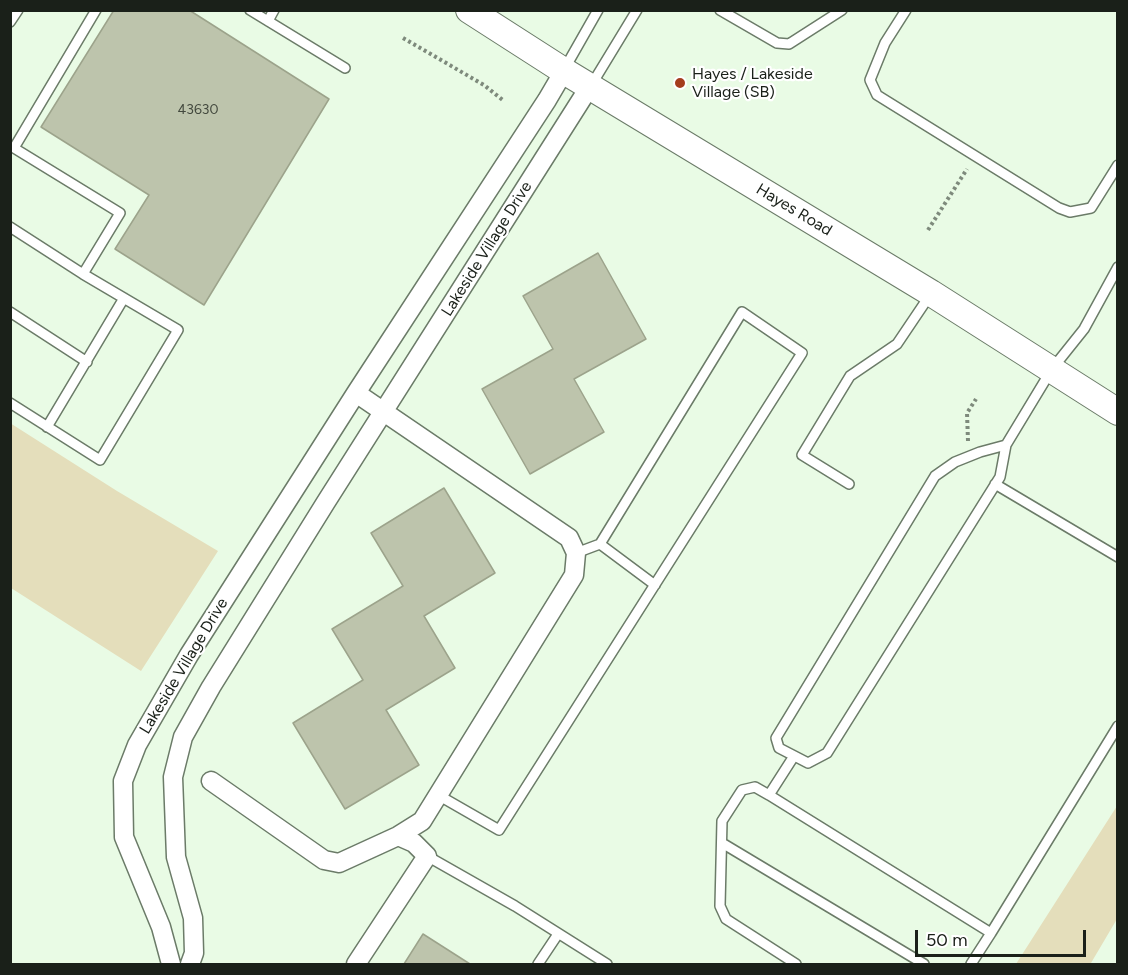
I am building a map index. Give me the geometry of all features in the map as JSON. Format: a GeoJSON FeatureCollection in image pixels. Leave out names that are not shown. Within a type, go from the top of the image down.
{"type":"FeatureCollection","features":[{"type":"Feature","properties":{"kind":"street","name":"Hayes Road"},"geometry":{"type":"LineString","coordinates":[[469,10],[564,71],[932,293],[1118,412]]}},
{"type":"Feature","properties":{"kind":"street","name":"Lakeside Village Drive"},"geometry":{"type":"LineString","coordinates":[[171,964],[161,927],[124,837],[123,781],[137,745],[189,655],[356,393],[537,117],[564,71]]}},
{"type":"Feature","properties":{"kind":"street","name":"Lakeside Village Drive"},"geometry":{"type":"LineString","coordinates":[[190,964],[194,953],[193,918],[176,857],[172,777],[183,736],[217,677],[590,86]]}},
{"type":"Feature","properties":{"kind":"street"},"geometry":{"type":"LineString","coordinates":[[211,781],[324,860],[339,862],[398,836],[422,820],[574,575],[576,553],[569,538],[356,393]]}},
{"type":"Feature","properties":{"kind":"street"},"geometry":{"type":"LineString","coordinates":[[356,964],[427,856],[414,843],[398,836]]}},
{"type":"Feature","properties":{"kind":"lane"},"geometry":{"type":"LineString","coordinates":[[10,22],[18,10]]}},
{"type":"Feature","properties":{"kind":"lane"},"geometry":{"type":"LineString","coordinates":[[83,274],[120,213],[12,147],[96,10]]}},
{"type":"Feature","properties":{"kind":"lane"},"geometry":{"type":"LineString","coordinates":[[250,10],[345,68]]}},
{"type":"Feature","properties":{"kind":"lane"},"geometry":{"type":"LineString","coordinates":[[268,21],[274,10]]}},
{"type":"Feature","properties":{"kind":"lane"},"geometry":{"type":"LineString","coordinates":[[564,71],[598,10]]}},
{"type":"Feature","properties":{"kind":"lane"},"geometry":{"type":"LineString","coordinates":[[590,86],[637,10]]}},
{"type":"Feature","properties":{"kind":"lane"},"geometry":{"type":"LineString","coordinates":[[720,10],[777,43],[789,45],[842,10]]}},
{"type":"Feature","properties":{"kind":"lane"},"geometry":{"type":"LineString","coordinates":[[906,10],[885,43],[870,80],[877,95],[1059,208],[1070,212],[1091,208],[1118,165]]}},
{"type":"Feature","properties":{"kind":"lane"},"geometry":{"type":"LineString","coordinates":[[10,227],[83,274],[178,330],[100,460],[10,403]]}},
{"type":"Feature","properties":{"kind":"lane"},"geometry":{"type":"LineString","coordinates":[[1006,445],[955,462],[935,476],[776,738],[779,747],[808,763],[827,753],[1000,477],[1006,445],[1052,369],[1084,329],[1117,268]]}},
{"type":"Feature","properties":{"kind":"lane"},"geometry":{"type":"LineString","coordinates":[[849,484],[802,455],[850,376],[897,344],[932,293]]}},
{"type":"Feature","properties":{"kind":"lane"},"geometry":{"type":"LineString","coordinates":[[47,427],[124,298]]}},
{"type":"Feature","properties":{"kind":"lane"},"geometry":{"type":"LineString","coordinates":[[10,312],[87,362]]}},
{"type":"Feature","properties":{"kind":"lane"},"geometry":{"type":"LineString","coordinates":[[438,795],[499,830],[802,353],[742,312],[600,543],[576,553]]}},
{"type":"Feature","properties":{"kind":"lane"},"geometry":{"type":"LineString","coordinates":[[995,484],[1118,556]]}},
{"type":"Feature","properties":{"kind":"lane"},"geometry":{"type":"LineString","coordinates":[[600,543],[655,585]]}},
{"type":"Feature","properties":{"kind":"lane"},"geometry":{"type":"LineString","coordinates":[[971,964],[1118,726]]}},
{"type":"Feature","properties":{"kind":"lane"},"geometry":{"type":"LineString","coordinates":[[770,795],[794,756]]}},
{"type":"Feature","properties":{"kind":"lane"},"geometry":{"type":"LineString","coordinates":[[796,964],[726,919],[720,906],[722,821],[742,790],[755,787],[770,795],[991,933]]}},
{"type":"Feature","properties":{"kind":"lane"},"geometry":{"type":"LineString","coordinates":[[722,843],[924,964]]}},
{"type":"Feature","properties":{"kind":"lane"},"geometry":{"type":"LineString","coordinates":[[427,856],[515,906],[607,964]]}},
{"type":"Feature","properties":{"kind":"lane"},"geometry":{"type":"LineString","coordinates":[[538,964],[558,934]]}},
{"type":"Feature","properties":{"kind":"path"},"geometry":{"type":"LineString","coordinates":[[403,38],[484,85],[504,101]]}},
{"type":"Feature","properties":{"kind":"path"},"geometry":{"type":"LineString","coordinates":[[928,230],[975,156]]}},
{"type":"Feature","properties":{"kind":"path"},"geometry":{"type":"LineString","coordinates":[[969,456],[967,413],[976,399]]}},
{"type":"Feature","properties":{"kind":"shaded area"},"geometry":{"type":"Polygon","coordinates":[[[10,423],[117,491],[218,551],[141,671],[11,588],[10,423]]]}},
{"type":"Feature","properties":{"kind":"shaded area"},"geometry":{"type":"Polygon","coordinates":[[[1117,806],[1117,919],[1091,963],[1093,964],[1016,964],[1117,806]]]}},
{"type":"Feature","properties":{"kind":"building"},"geometry":{"type":"Polygon","coordinates":[[[114,10],[189,10],[329,99],[204,305],[115,249],[149,195],[41,127],[114,10]]]}},
{"type":"Feature","properties":{"kind":"building"},"geometry":{"type":"Polygon","coordinates":[[[598,253],[646,339],[574,379],[604,432],[530,474],[482,389],[553,349],[523,296],[598,253]]]}},
{"type":"Feature","properties":{"kind":"building"},"geometry":{"type":"Polygon","coordinates":[[[444,488],[495,573],[424,616],[455,668],[386,710],[419,765],[345,809],[293,723],[363,680],[332,629],[403,586],[371,533],[444,488]]]}},
{"type":"Feature","properties":{"kind":"building"},"geometry":{"type":"Polygon","coordinates":[[[423,934],[470,964],[404,964],[423,934]]]}},
{"type":"Feature","properties":{"kind":"place","name":"Hayes / Lakeside Village (SB)"},"geometry":{"type":"Point","coordinates":[680,83]}}]}
